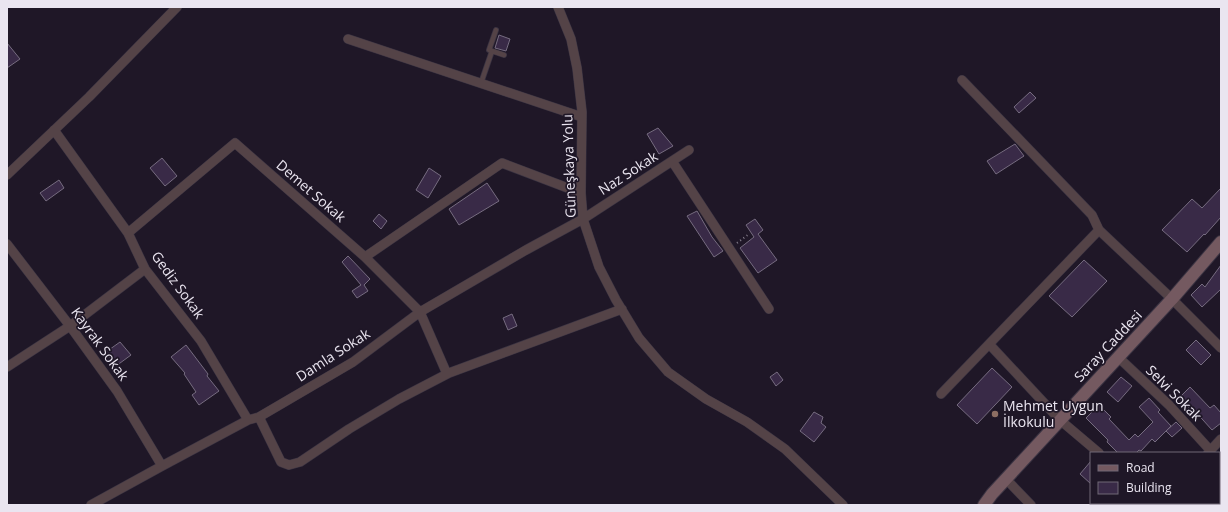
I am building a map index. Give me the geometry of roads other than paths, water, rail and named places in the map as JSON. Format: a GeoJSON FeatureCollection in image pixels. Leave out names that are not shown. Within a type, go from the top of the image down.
{"type":"FeatureCollection","features":[{"type":"Feature","properties":{"kind":"street"},"geometry":{"type":"LineString","coordinates":[[7,175],[89,97],[177,7]]}},
{"type":"Feature","properties":{"kind":"street","name":"Güneşkaya Yolu"},"geometry":{"type":"LineString","coordinates":[[558,7],[571,39],[577,68],[582,117],[581,193],[584,219],[599,267],[622,309],[639,338],[668,372],[706,399],[748,422],[785,449],[843,505]]}},
{"type":"Feature","properties":{"kind":"street"},"geometry":{"type":"LineString","coordinates":[[348,39],[582,117]]}},
{"type":"Feature","properties":{"kind":"street"},"geometry":{"type":"LineString","coordinates":[[962,80],[1092,215],[1098,230],[1172,299],[1221,348]]}},
{"type":"Feature","properties":{"kind":"street","name":"Gediz Sokak"},"geometry":{"type":"LineString","coordinates":[[54,130],[128,233],[145,268],[201,341],[248,420]]}},
{"type":"Feature","properties":{"kind":"street","name":"Demet Sokak"},"geometry":{"type":"LineString","coordinates":[[128,233],[235,143],[365,257],[420,312],[447,374]]}},
{"type":"Feature","properties":{"kind":"street","name":"Naz Sokak"},"geometry":{"type":"LineString","coordinates":[[584,219],[689,150]]}},
{"type":"Feature","properties":{"kind":"street"},"geometry":{"type":"LineString","coordinates":[[672,161],[769,309]]}},
{"type":"Feature","properties":{"kind":"street"},"geometry":{"type":"LineString","coordinates":[[365,257],[502,163],[581,193]]}},
{"type":"Feature","properties":{"kind":"street","name":"Damla Sokak"},"geometry":{"type":"LineString","coordinates":[[91,505],[248,420],[259,417],[353,362],[420,312],[526,250],[584,219]]}},
{"type":"Feature","properties":{"kind":"street"},"geometry":{"type":"LineString","coordinates":[[941,394],[990,345],[1098,230]]}},
{"type":"Feature","properties":{"kind":"street","name":"Saray Caddesi"},"geometry":{"type":"LineString","coordinates":[[984,505],[1006,479],[1172,299],[1221,243]]}},
{"type":"Feature","properties":{"kind":"street","name":"Kayrak Sokak"},"geometry":{"type":"LineString","coordinates":[[7,244],[70,326],[117,391],[162,466]]}},
{"type":"Feature","properties":{"kind":"street"},"geometry":{"type":"LineString","coordinates":[[7,367],[70,326],[145,268]]}},
{"type":"Feature","properties":{"kind":"street"},"geometry":{"type":"LineString","coordinates":[[259,417],[281,462],[289,465],[300,462],[349,429],[399,399],[447,374],[622,309]]}},
{"type":"Feature","properties":{"kind":"street"},"geometry":{"type":"LineString","coordinates":[[990,345],[1060,420],[1098,452]]}},
{"type":"Feature","properties":{"kind":"street","name":"Selvi Sokak"},"geometry":{"type":"LineString","coordinates":[[1118,357],[1169,405],[1209,451]]}},
{"type":"Feature","properties":{"kind":"street"},"geometry":{"type":"LineString","coordinates":[[1209,451],[1221,439]]}},
{"type":"Feature","properties":{"kind":"street"},"geometry":{"type":"LineString","coordinates":[[1006,479],[1031,505]]}},
{"type":"Feature","properties":{"kind":"lane"},"geometry":{"type":"LineString","coordinates":[[496,30],[489,50],[504,55]]}},
{"type":"Feature","properties":{"kind":"lane"},"geometry":{"type":"LineString","coordinates":[[481,83],[492,51]]}},
{"type":"Feature","properties":{"kind":"place","name":"Mehmet Uygun İlkokulu"},"geometry":{"type":"Point","coordinates":[995,414]}}]}
